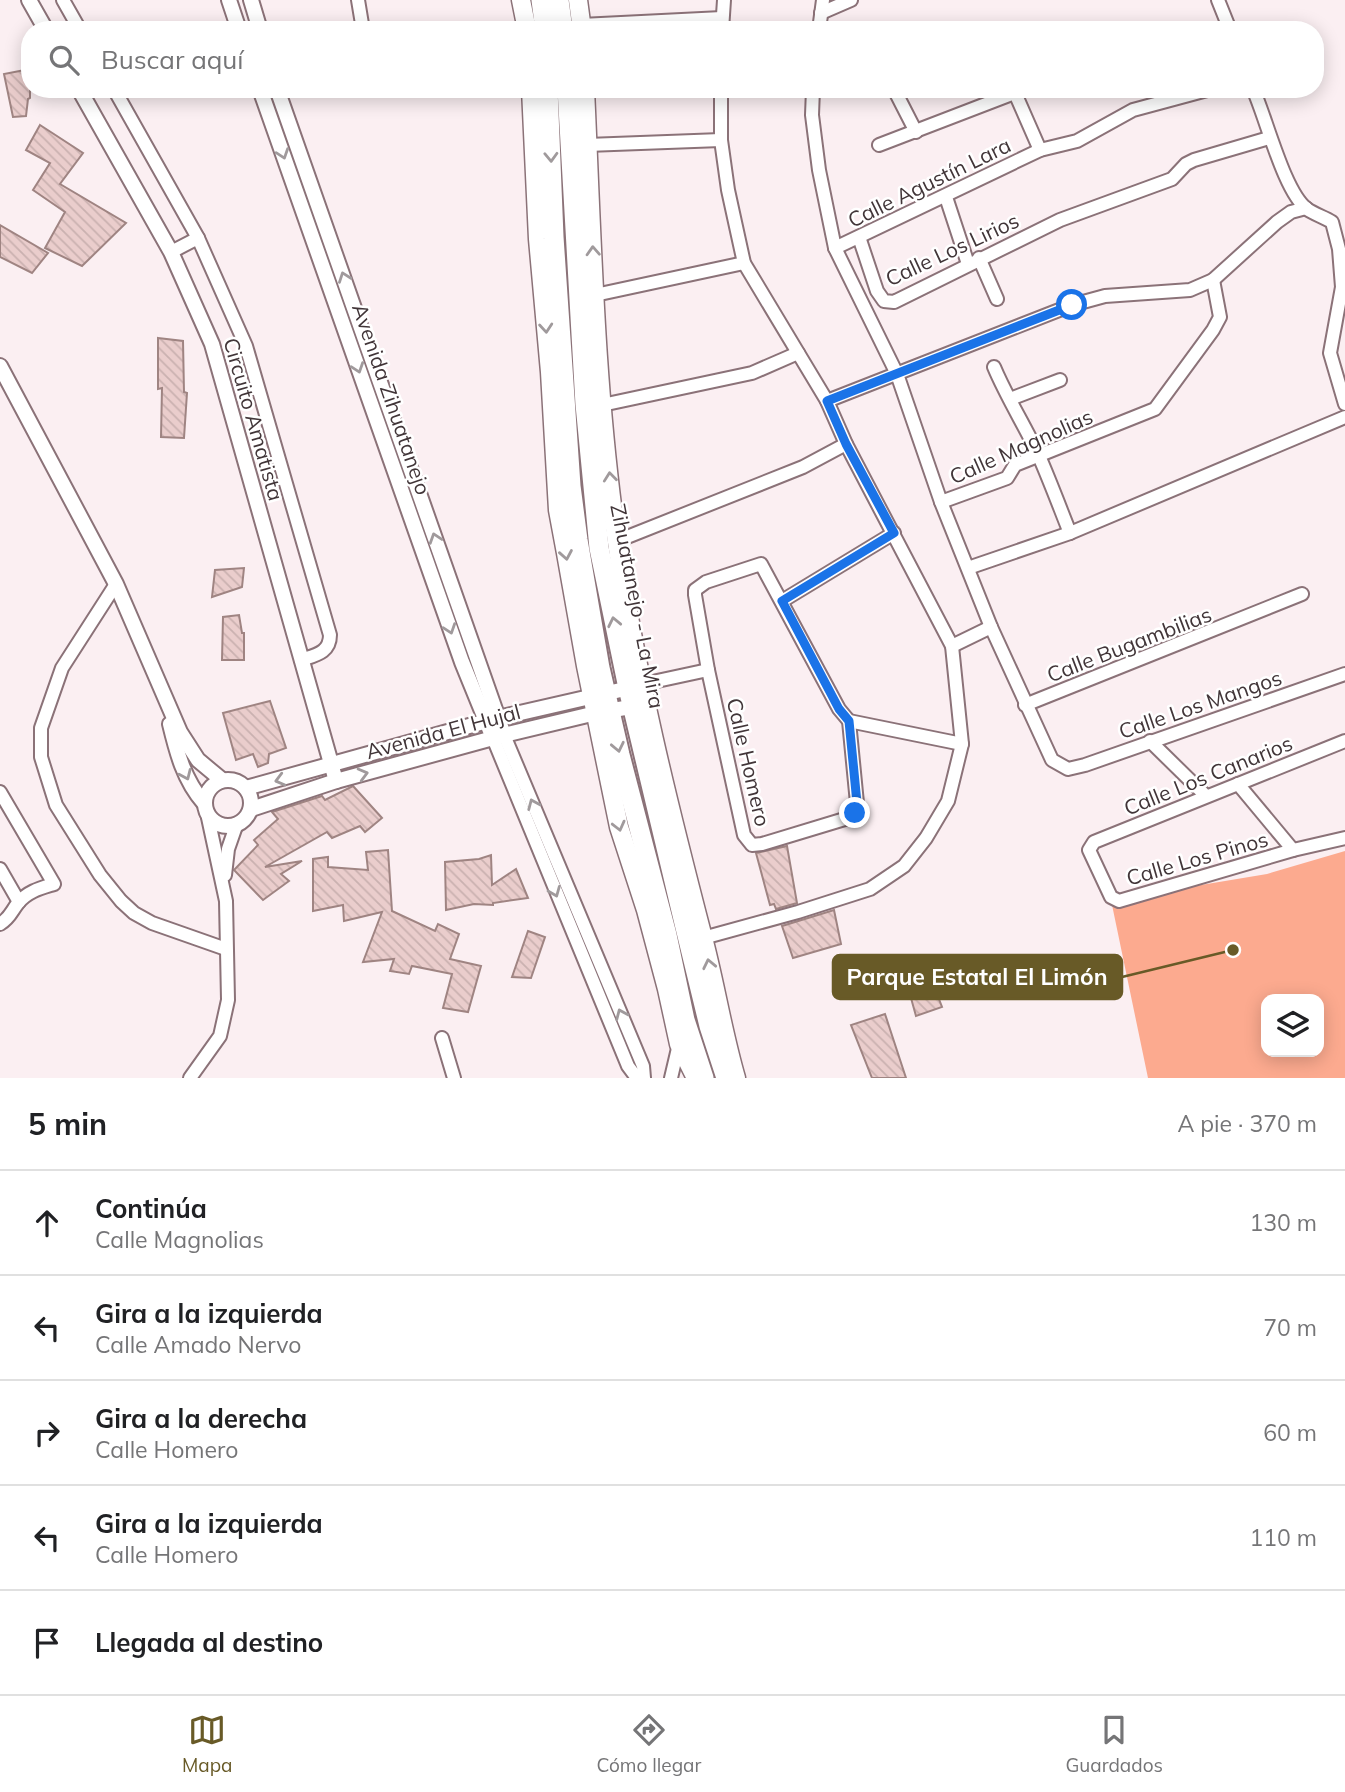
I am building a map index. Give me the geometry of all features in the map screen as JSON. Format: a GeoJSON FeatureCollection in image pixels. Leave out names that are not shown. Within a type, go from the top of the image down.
{"type":"FeatureCollection","features":[{"type":"Feature","properties":{"kind":"highway"},"geometry":{"type":"LineString","coordinates":[[541,0],[544,21]]}},
{"type":"Feature","properties":{"kind":"highway"},"geometry":{"type":"LineString","coordinates":[[559,0],[571,21]]}},
{"type":"Feature","properties":{"kind":"highway"},"geometry":{"type":"LineString","coordinates":[[548,98],[546,238],[571,486],[601,703],[667,935],[685,1020],[704,1078]]}},
{"type":"Feature","properties":{"kind":"highway","name":"Zihuatanejo - La Mira"},"geometry":{"type":"LineString","coordinates":[[568,98],[585,404],[599,548],[638,696],[709,1027],[726,1078]]}},
{"type":"Feature","properties":{"kind":"main road"},"geometry":{"type":"LineString","coordinates":[[521,0],[525,21]]}},
{"type":"Feature","properties":{"kind":"main road"},"geometry":{"type":"LineString","coordinates":[[576,21],[578,0]]}},
{"type":"Feature","properties":{"kind":"main road"},"geometry":{"type":"LineString","coordinates":[[532,98],[546,238]]}},
{"type":"Feature","properties":{"kind":"main road"},"geometry":{"type":"LineString","coordinates":[[585,98],[602,405],[638,696],[703,937],[724,1036],[736,1078]]}},
{"type":"Feature","properties":{"kind":"main road"},"geometry":{"type":"LineString","coordinates":[[601,703],[619,827],[649,923],[679,1044],[696,1078]]}},
{"type":"Feature","properties":{"kind":"street"},"geometry":{"type":"LineString","coordinates":[[29,0],[41,21]]}},
{"type":"Feature","properties":{"kind":"street"},"geometry":{"type":"LineString","coordinates":[[63,0],[75,21]]}},
{"type":"Feature","properties":{"kind":"street"},"geometry":{"type":"LineString","coordinates":[[229,0],[236,21]]}},
{"type":"Feature","properties":{"kind":"street"},"geometry":{"type":"LineString","coordinates":[[251,0],[257,21]]}},
{"type":"Feature","properties":{"kind":"street"},"geometry":{"type":"LineString","coordinates":[[358,0],[362,21]]}},
{"type":"Feature","properties":{"kind":"street"},"geometry":{"type":"LineString","coordinates":[[722,21],[724,0]]}},
{"type":"Feature","properties":{"kind":"street"},"geometry":{"type":"LineString","coordinates":[[822,7],[851,0]]}},
{"type":"Feature","properties":{"kind":"street"},"geometry":{"type":"LineString","coordinates":[[1218,0],[1226,21]]}},
{"type":"Feature","properties":{"kind":"street","name":"Circuito Amatista"},"geometry":{"type":"LineString","coordinates":[[84,98],[170,252],[212,344],[336,781]]}},
{"type":"Feature","properties":{"kind":"street"},"geometry":{"type":"LineString","coordinates":[[119,98],[198,238],[246,346],[330,635],[330,644],[325,651],[301,660]]}},
{"type":"Feature","properties":{"kind":"street","name":"Avenida Zihuatanejo"},"geometry":{"type":"LineString","coordinates":[[263,98],[498,736]]}},
{"type":"Feature","properties":{"kind":"street","name":"Avenida Zihuatanejo"},"geometry":{"type":"LineString","coordinates":[[280,98],[420,489],[443,587]]}},
{"type":"Feature","properties":{"kind":"street"},"geometry":{"type":"LineString","coordinates":[[703,937],[798,912],[870,889],[904,866],[926,838],[948,801],[962,744],[952,646],[846,444],[827,401],[744,264],[728,190],[721,140],[721,98]]}},
{"type":"Feature","properties":{"kind":"street"},"geometry":{"type":"LineString","coordinates":[[813,98],[812,115],[818,170],[835,248],[897,374],[941,502],[1025,705]]}},
{"type":"Feature","properties":{"kind":"street"},"geometry":{"type":"LineString","coordinates":[[899,98],[916,132]]}},
{"type":"Feature","properties":{"kind":"street"},"geometry":{"type":"LineString","coordinates":[[879,145],[1002,98]]}},
{"type":"Feature","properties":{"kind":"street"},"geometry":{"type":"LineString","coordinates":[[1022,98],[1040,150]]}},
{"type":"Feature","properties":{"kind":"street","name":"Calle Agustín Lara"},"geometry":{"type":"LineString","coordinates":[[835,248],[1040,150],[1077,141],[1133,110],[1178,98]]}},
{"type":"Feature","properties":{"kind":"street"},"geometry":{"type":"LineString","coordinates":[[1258,98],[1269,138],[1298,200],[1306,208],[1332,222],[1345,218]]}},
{"type":"Feature","properties":{"kind":"street","name":"Calle Los Lirios"},"geometry":{"type":"LineString","coordinates":[[859,237],[877,291],[884,301],[894,302],[1060,220],[1171,179],[1194,160],[1269,138]]}},
{"type":"Feature","properties":{"kind":"street"},"geometry":{"type":"LineString","coordinates":[[587,145],[721,140]]}},
{"type":"Feature","properties":{"kind":"street"},"geometry":{"type":"LineString","coordinates":[[946,197],[974,261],[997,299]]}},
{"type":"Feature","properties":{"kind":"street"},"geometry":{"type":"LineString","coordinates":[[827,401],[1072,305],[1105,296],[1190,290],[1213,280],[1291,212],[1306,208]]}},
{"type":"Feature","properties":{"kind":"street"},"geometry":{"type":"LineString","coordinates":[[1332,222],[1339,249],[1342,287],[1330,353],[1345,404]]}},
{"type":"Feature","properties":{"kind":"street"},"geometry":{"type":"LineString","coordinates":[[170,252],[198,238]]}},
{"type":"Feature","properties":{"kind":"street"},"geometry":{"type":"LineString","coordinates":[[595,295],[744,264]]}},
{"type":"Feature","properties":{"kind":"street","name":"Calle Magnolias"},"geometry":{"type":"LineString","coordinates":[[941,502],[1007,478],[1015,465],[1155,409],[1220,317],[1213,280]]}},
{"type":"Feature","properties":{"kind":"street"},"geometry":{"type":"LineString","coordinates":[[602,405],[752,373],[798,353]]}},
{"type":"Feature","properties":{"kind":"street"},"geometry":{"type":"LineString","coordinates":[[0,366],[116,584],[180,732],[198,760],[222,780],[238,782],[246,789],[252,802],[251,809],[246,819],[236,826],[225,827],[214,822],[194,791],[184,773],[163,695]]}},
{"type":"Feature","properties":{"kind":"street"},"geometry":{"type":"LineString","coordinates":[[994,367],[1003,390],[1038,456],[1070,533]]}},
{"type":"Feature","properties":{"kind":"street"},"geometry":{"type":"LineString","coordinates":[[1010,399],[1060,380]]}},
{"type":"Feature","properties":{"kind":"street"},"geometry":{"type":"LineString","coordinates":[[968,568],[1070,533],[1345,417]]}},
{"type":"Feature","properties":{"kind":"street"},"geometry":{"type":"LineString","coordinates":[[617,541],[803,467],[846,444]]}},
{"type":"Feature","properties":{"kind":"street"},"geometry":{"type":"LineString","coordinates":[[782,601],[894,533]]}},
{"type":"Feature","properties":{"kind":"street","name":"Calle Homero"},"geometry":{"type":"LineString","coordinates":[[761,564],[782,601],[839,709],[849,721],[857,803],[855,813],[848,818],[752,845],[744,835],[708,670],[695,590],[706,582],[761,564]]}},
{"type":"Feature","properties":{"kind":"street"},"geometry":{"type":"LineString","coordinates":[[116,584],[62,668],[41,728],[41,757],[56,805],[100,876],[121,901],[134,914],[152,923],[226,949]]}},
{"type":"Feature","properties":{"kind":"street","name":"Calle Bugambilias"},"geometry":{"type":"LineString","coordinates":[[1025,705],[1302,594]]}},
{"type":"Feature","properties":{"kind":"street"},"geometry":{"type":"LineString","coordinates":[[952,646],[991,627]]}},
{"type":"Feature","properties":{"kind":"street"},"geometry":{"type":"LineString","coordinates":[[638,696],[708,670]]}},
{"type":"Feature","properties":{"kind":"street","name":"Calle Los Mangos"},"geometry":{"type":"LineString","coordinates":[[1025,705],[1052,760],[1068,769],[1345,674]]}},
{"type":"Feature","properties":{"kind":"street","name":"Avenida El Hujal"},"geometry":{"type":"LineString","coordinates":[[246,789],[492,720],[638,696]]}},
{"type":"Feature","properties":{"kind":"street","name":"Avenida El Hujal"},"geometry":{"type":"LineString","coordinates":[[251,809],[336,781],[498,736],[601,703]]}},
{"type":"Feature","properties":{"kind":"street"},"geometry":{"type":"LineString","coordinates":[[849,721],[962,744]]}},
{"type":"Feature","properties":{"kind":"street"},"geometry":{"type":"LineString","coordinates":[[498,736],[628,1066],[638,1078]]}},
{"type":"Feature","properties":{"kind":"street"},"geometry":{"type":"LineString","coordinates":[[498,736],[643,1066],[644,1078]]}},
{"type":"Feature","properties":{"kind":"street"},"geometry":{"type":"LineString","coordinates":[[1150,741],[1206,796]]}},
{"type":"Feature","properties":{"kind":"street","name":"Calle Los Canarios"},"geometry":{"type":"LineString","coordinates":[[1089,850],[1094,842],[1345,741]]}},
{"type":"Feature","properties":{"kind":"street"},"geometry":{"type":"LineString","coordinates":[[222,780],[212,787],[205,808],[224,886]]}},
{"type":"Feature","properties":{"kind":"street"},"geometry":{"type":"LineString","coordinates":[[1238,784],[1293,850]]}},
{"type":"Feature","properties":{"kind":"street"},"geometry":{"type":"LineString","coordinates":[[0,792],[4,810],[54,884],[34,890],[19,902],[11,917],[0,924]]}},
{"type":"Feature","properties":{"kind":"street"},"geometry":{"type":"LineString","coordinates":[[190,1078],[220,1036],[228,1000],[224,886],[228,849],[236,826]]}},
{"type":"Feature","properties":{"kind":"street","name":"Calle Los Pinos"},"geometry":{"type":"LineString","coordinates":[[1089,850],[1111,897],[1119,901],[1293,850],[1345,838]]}},
{"type":"Feature","properties":{"kind":"street"},"geometry":{"type":"LineString","coordinates":[[0,869],[19,902]]}},
{"type":"Feature","properties":{"kind":"street"},"geometry":{"type":"LineString","coordinates":[[442,1038],[454,1078]]}},
{"type":"Feature","properties":{"kind":"street"},"geometry":{"type":"LineString","coordinates":[[671,1078],[679,1044]]}},
{"type":"Feature","properties":{"kind":"shaded area"},"geometry":{"type":"Polygon","coordinates":[[[1345,851],[1345,1078],[1148,1078],[1111,900],[1267,874],[1345,851]]]}},
{"type":"Feature","properties":{"kind":"building"},"geometry":{"type":"Polygon","coordinates":[[[21,71],[21,98],[30,98],[26,116],[13,117],[4,74],[21,71]]]}},
{"type":"Feature","properties":{"kind":"building"},"geometry":{"type":"Polygon","coordinates":[[[40,125],[83,153],[60,184],[126,223],[82,266],[45,248],[65,212],[33,190],[50,163],[26,150],[40,125]]]}},
{"type":"Feature","properties":{"kind":"building"},"geometry":{"type":"Polygon","coordinates":[[[0,225],[48,253],[32,273],[0,257],[0,225]]]}},
{"type":"Feature","properties":{"kind":"building"},"geometry":{"type":"Polygon","coordinates":[[[158,338],[183,341],[184,392],[187,393],[184,438],[161,437],[162,388],[158,389],[158,338]]]}},
{"type":"Feature","properties":{"kind":"building"},"geometry":{"type":"Polygon","coordinates":[[[244,568],[242,587],[212,597],[215,570],[244,568]]]}},
{"type":"Feature","properties":{"kind":"building"},"geometry":{"type":"Polygon","coordinates":[[[239,615],[244,633],[244,660],[222,660],[223,617],[239,615]]]}},
{"type":"Feature","properties":{"kind":"building"},"geometry":{"type":"Polygon","coordinates":[[[270,701],[286,748],[269,754],[268,763],[258,767],[253,754],[236,760],[223,713],[270,701]]]}},
{"type":"Feature","properties":{"kind":"building"},"geometry":{"type":"Polygon","coordinates":[[[353,786],[382,818],[365,832],[360,826],[332,838],[327,832],[265,867],[302,861],[281,874],[289,881],[263,900],[234,870],[258,845],[254,840],[278,819],[272,812],[322,796],[325,800],[353,786]]]}},
{"type":"Feature","properties":{"kind":"building"},"geometry":{"type":"Polygon","coordinates":[[[787,846],[797,903],[776,909],[774,904],[770,905],[756,853],[787,846]]]}},
{"type":"Feature","properties":{"kind":"building"},"geometry":{"type":"Polygon","coordinates":[[[388,850],[392,911],[435,931],[438,924],[459,934],[450,959],[481,966],[468,1012],[443,1008],[452,974],[412,966],[409,974],[390,971],[394,959],[363,962],[382,912],[344,921],[343,905],[313,911],[313,859],[328,857],[328,867],[368,870],[366,852],[388,850]]]}},
{"type":"Feature","properties":{"kind":"building"},"geometry":{"type":"Polygon","coordinates":[[[491,855],[492,885],[516,869],[528,898],[446,910],[445,862],[479,859],[491,855]]]}},
{"type":"Feature","properties":{"kind":"building"},"geometry":{"type":"Polygon","coordinates":[[[834,910],[841,944],[793,958],[782,926],[834,910]]]}},
{"type":"Feature","properties":{"kind":"building"},"geometry":{"type":"Polygon","coordinates":[[[528,931],[545,937],[531,978],[512,977],[528,931]]]}},
{"type":"Feature","properties":{"kind":"building"},"geometry":{"type":"Polygon","coordinates":[[[926,966],[942,1007],[916,1016],[904,973],[926,966]]]}},
{"type":"Feature","properties":{"kind":"building"},"geometry":{"type":"Polygon","coordinates":[[[885,1014],[906,1078],[872,1078],[851,1025],[885,1014]]]}},
{"type":"Feature","properties":{"kind":"place","name":"Parque Estatal El Limón"},"geometry":{"type":"Point","coordinates":[1233,950]}},
{"type":"Feature","properties":{"kind":"route"},"geometry":{"type":"LineString","coordinates":[[855,813],[857,803],[849,721],[839,709],[782,601],[894,533],[846,444],[827,401],[1072,305]]}}]}
